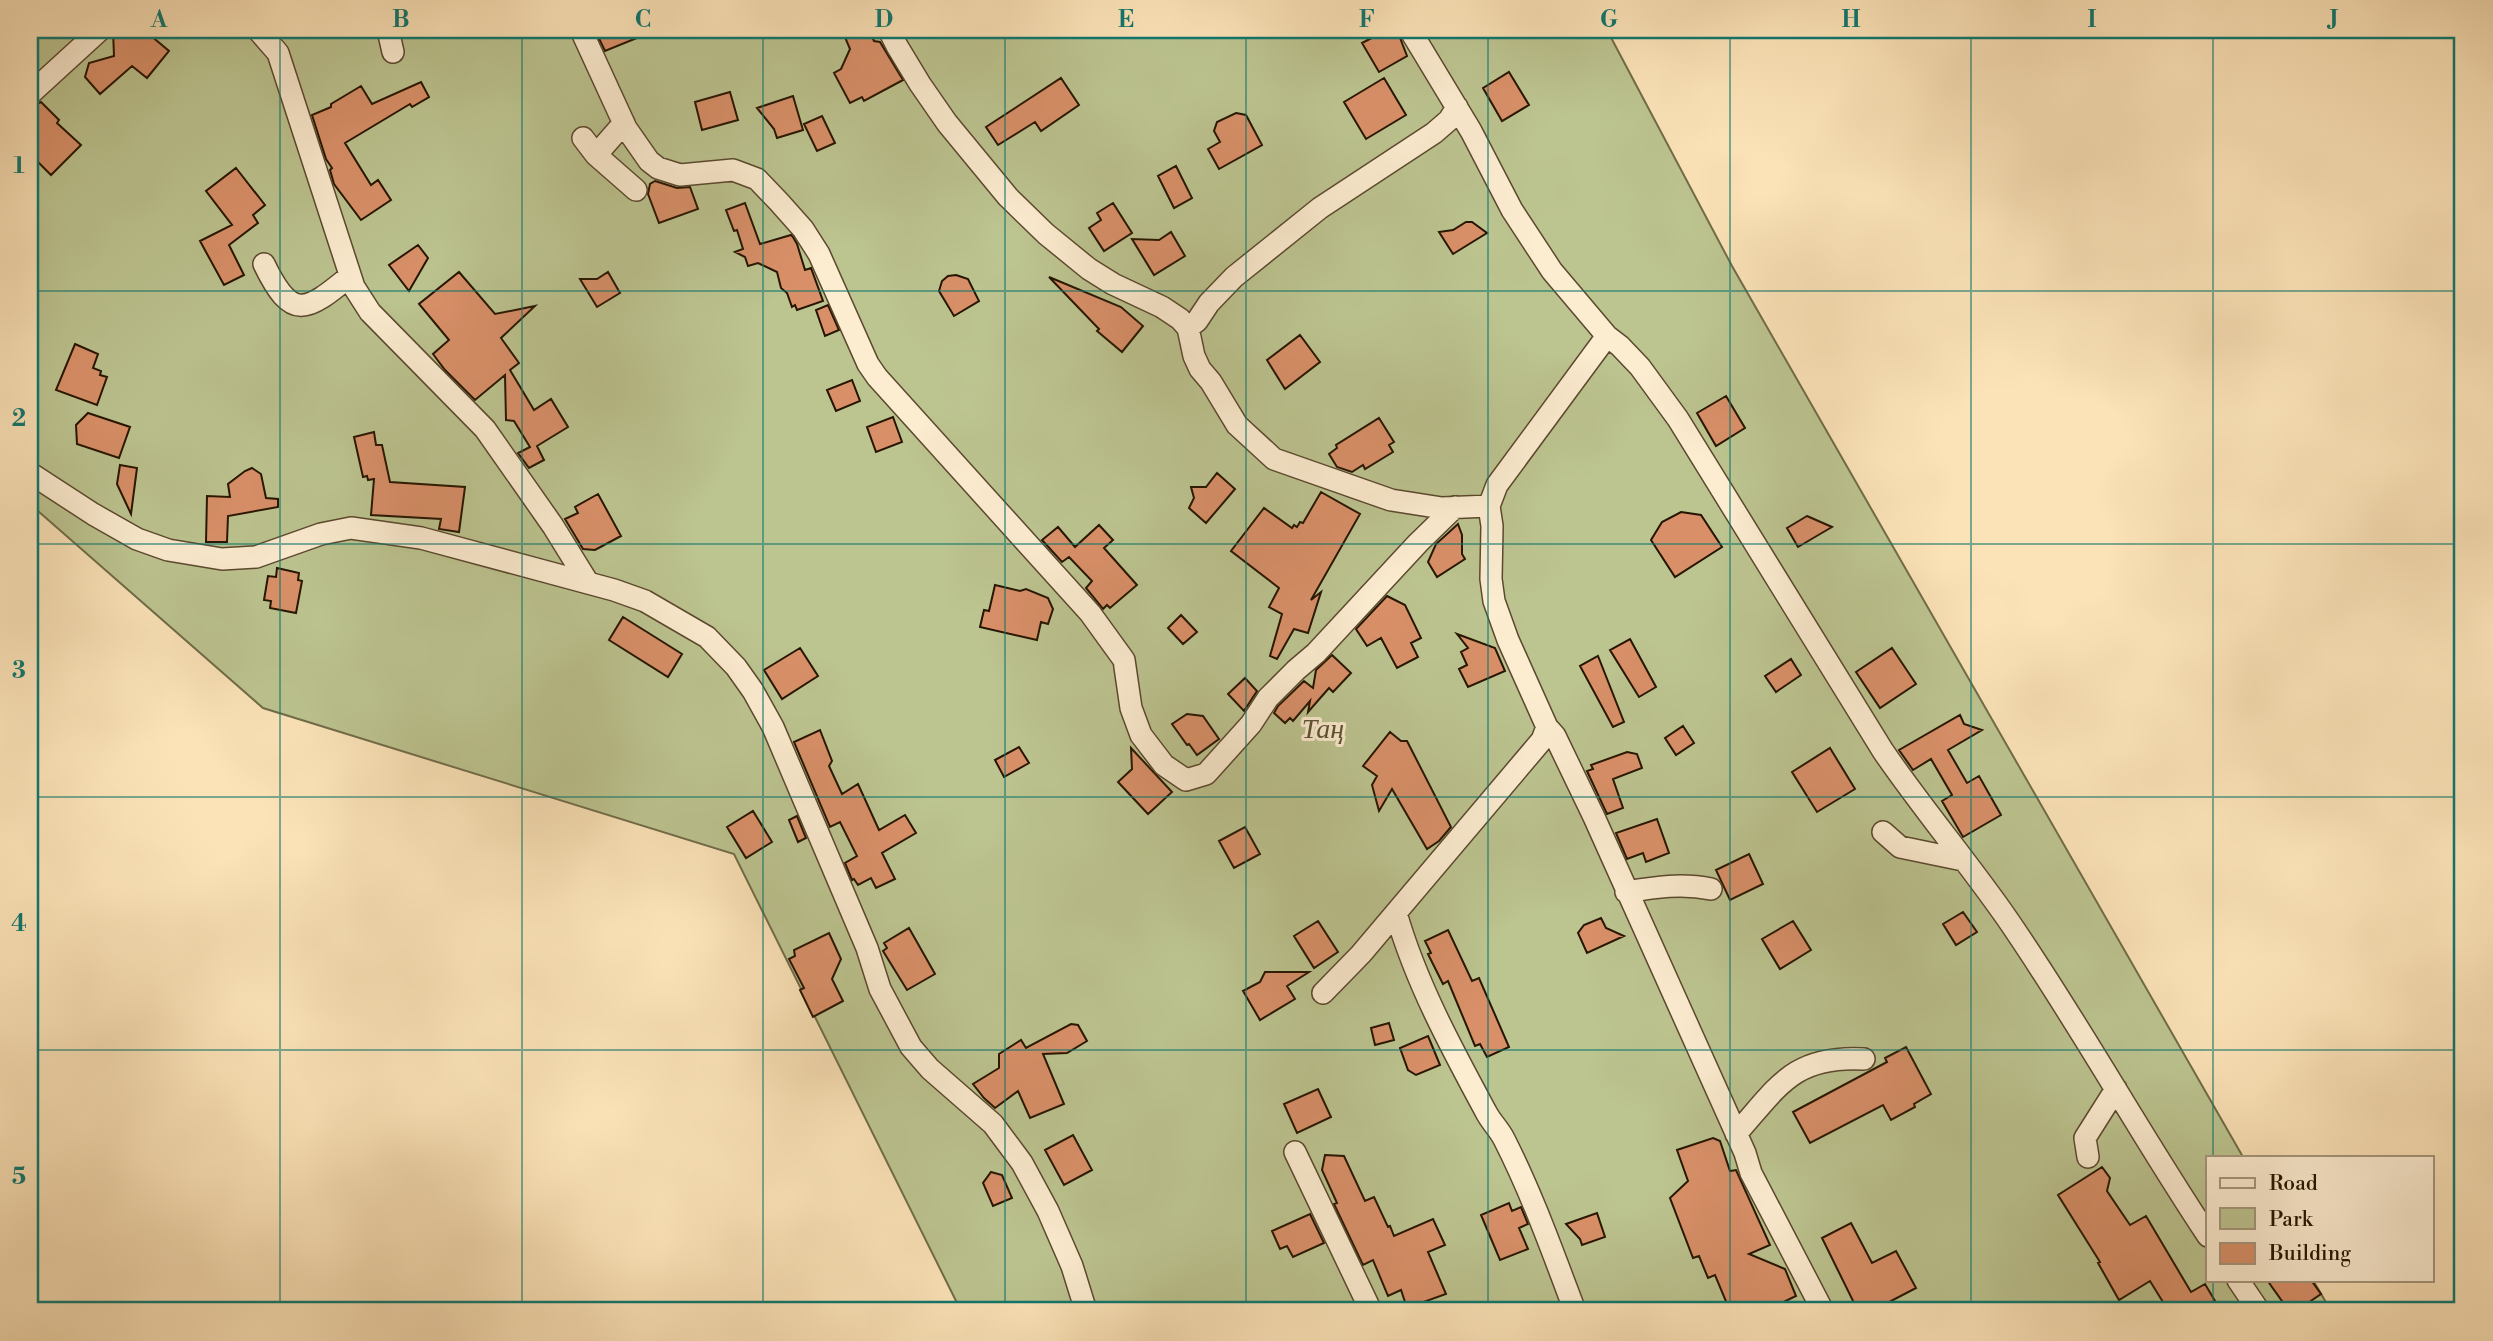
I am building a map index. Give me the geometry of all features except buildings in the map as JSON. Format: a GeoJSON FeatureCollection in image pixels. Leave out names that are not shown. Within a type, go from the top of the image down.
{"type":"FeatureCollection","features":[{"type":"Feature","properties":{"kind":"street"},"geometry":{"type":"LineString","coordinates":[[30,94],[100,30]]}},
{"type":"Feature","properties":{"kind":"street"},"geometry":{"type":"LineString","coordinates":[[258,30],[278,53],[354,287],[370,312],[485,429],[553,526],[587,581]]}},
{"type":"Feature","properties":{"kind":"street"},"geometry":{"type":"LineString","coordinates":[[388,30],[393,52]]}},
{"type":"Feature","properties":{"kind":"street"},"geometry":{"type":"LineString","coordinates":[[581,30],[624,123],[649,161],[658,168],[680,175],[733,170],[757,180],[803,229],[819,254],[868,364],[877,377],[1090,613],[1124,660],[1131,708],[1141,735],[1164,765],[1186,780],[1206,774],[1251,724],[1268,698],[1316,653],[1455,507]]}},
{"type":"Feature","properties":{"kind":"street"},"geometry":{"type":"LineString","coordinates":[[889,30],[947,123],[1008,197],[1046,234],[1089,269],[1180,319],[1188,328],[1194,356],[1200,369],[1237,425],[1274,459],[1391,500],[1455,507],[1489,506]]}},
{"type":"Feature","properties":{"kind":"street"},"geometry":{"type":"LineString","coordinates":[[1409,30],[1457,107],[1525,233],[1552,271],[1607,336],[1640,367],[1678,419],[1883,751],[2027,949],[2206,1233]]}},
{"type":"Feature","properties":{"kind":"street"},"geometry":{"type":"LineString","coordinates":[[1188,328],[1234,278],[1320,208],[1434,133],[1449,120],[1457,107]]}},
{"type":"Feature","properties":{"kind":"street"},"geometry":{"type":"LineString","coordinates":[[624,123],[589,146],[636,190]]}},
{"type":"Feature","properties":{"kind":"street"},"geometry":{"type":"LineString","coordinates":[[264,264],[282,295],[291,304],[299,306],[323,298],[350,276]]}},
{"type":"Feature","properties":{"kind":"street"},"geometry":{"type":"LineString","coordinates":[[1607,336],[1497,485],[1489,506],[1494,601],[1508,640],[1589,807],[1751,1173],[1823,1311]]}},
{"type":"Feature","properties":{"kind":"street"},"geometry":{"type":"LineString","coordinates":[[30,473],[126,533],[168,550],[222,559],[256,556],[321,534],[351,528],[421,537],[587,581],[645,601],[707,637],[736,667],[773,727],[867,948],[880,989],[911,1047],[930,1069],[993,1124],[1022,1163],[1048,1211],[1072,1266],[1086,1311]]}},
{"type":"Feature","properties":{"kind":"street"},"geometry":{"type":"LineString","coordinates":[[1323,993],[1396,913],[1542,740],[1548,727]]}},
{"type":"Feature","properties":{"kind":"street"},"geometry":{"type":"LineString","coordinates":[[1883,832],[1900,846],[1963,860]]}},
{"type":"Feature","properties":{"kind":"street"},"geometry":{"type":"LineString","coordinates":[[1626,892],[1670,885],[1711,890]]}},
{"type":"Feature","properties":{"kind":"street"},"geometry":{"type":"LineString","coordinates":[[1396,913],[1434,1012],[1488,1116],[1503,1136],[1551,1247],[1575,1311]]}},
{"type":"Feature","properties":{"kind":"street"},"geometry":{"type":"LineString","coordinates":[[1736,1134],[1788,1076],[1824,1061],[1864,1059]]}},
{"type":"Feature","properties":{"kind":"street"},"geometry":{"type":"LineString","coordinates":[[2088,1157],[2085,1139],[2116,1089]]}},
{"type":"Feature","properties":{"kind":"street"},"geometry":{"type":"LineString","coordinates":[[1295,1152],[1371,1311]]}},
{"type":"Feature","properties":{"kind":"street"},"geometry":{"type":"LineString","coordinates":[[2239,1282],[2259,1311]]}},
{"type":"Feature","properties":{"kind":"green space","name":"Таң"},"geometry":{"type":"Polygon","coordinates":[[[30,30],[1607,30],[1732,266],[2242,1156],[2206,1156],[2206,1282],[2314,1282],[2331,1311],[961,1311],[734,854],[263,708],[30,504],[30,30]]]}}]}
